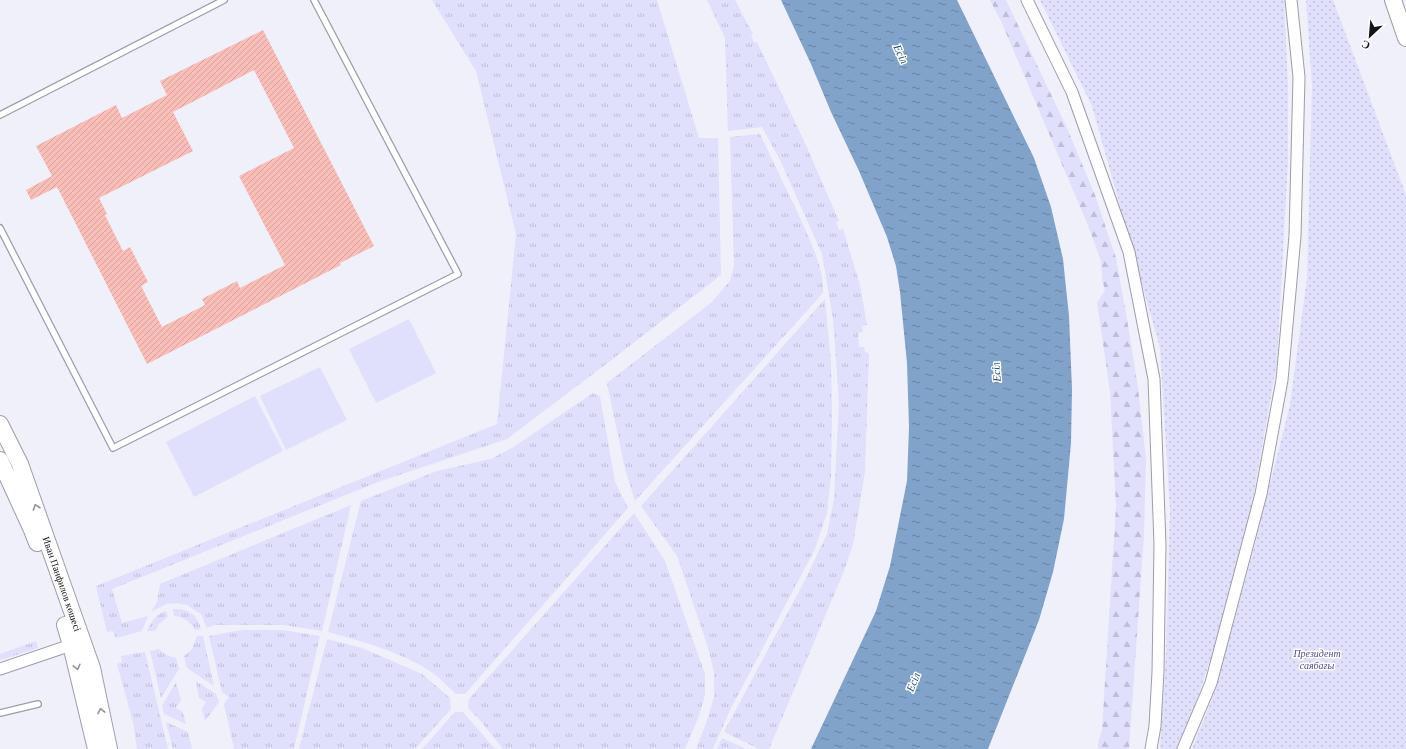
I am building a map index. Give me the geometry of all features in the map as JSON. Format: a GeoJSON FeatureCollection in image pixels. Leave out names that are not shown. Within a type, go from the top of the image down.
{"type":"FeatureCollection","features":[{"type":"Feature","properties":{"kind":"street"},"geometry":{"type":"LineString","coordinates":[[1028,0],[1072,92],[1129,252],[1154,379],[1160,545],[1158,672],[1151,749]]}},
{"type":"Feature","properties":{"kind":"street"},"geometry":{"type":"LineString","coordinates":[[1183,749],[1212,683],[1261,494],[1282,380],[1295,236],[1299,77],[1291,0]]}},
{"type":"Feature","properties":{"kind":"street"},"geometry":{"type":"LineString","coordinates":[[1393,0],[1406,38]]}},
{"type":"Feature","properties":{"kind":"street","name":"Иван Панфилов көшесі"},"geometry":{"type":"LineString","coordinates":[[0,424],[20,464],[77,643],[96,749]]}},
{"type":"Feature","properties":{"kind":"street","name":"Иван Панфилов көшесі"},"geometry":{"type":"LineString","coordinates":[[0,460],[32,530],[77,643],[92,668],[109,749]]}},
{"type":"Feature","properties":{"kind":"street"},"geometry":{"type":"LineString","coordinates":[[0,669],[77,643]]}},
{"type":"Feature","properties":{"kind":"lane"},"geometry":{"type":"LineString","coordinates":[[0,115],[224,0]]}},
{"type":"Feature","properties":{"kind":"lane"},"geometry":{"type":"LineString","coordinates":[[0,228],[113,448],[458,274],[314,0]]}},
{"type":"Feature","properties":{"kind":"lane"},"geometry":{"type":"LineString","coordinates":[[0,713],[38,704]]}},
{"type":"Feature","properties":{"kind":"green space"},"geometry":{"type":"Polygon","coordinates":[[[432,0],[657,0],[699,138],[718,138],[721,275],[507,439],[378,482],[112,589],[122,623],[148,616],[142,631],[116,638],[113,631],[107,632],[96,586],[497,424],[516,234],[476,71],[432,0]]]}},
{"type":"Feature","properties":{"kind":"green space"},"geometry":{"type":"Polygon","coordinates":[[[707,0],[735,0],[753,34],[751,35],[754,42],[757,42],[805,143],[839,221],[836,222],[839,230],[843,229],[860,285],[867,325],[862,326],[863,332],[858,333],[859,347],[864,347],[865,352],[869,353],[865,472],[853,544],[844,571],[769,749],[759,749],[724,732],[805,580],[827,534],[834,499],[839,403],[833,319],[822,254],[780,160],[762,127],[728,131],[725,38],[707,0]]]}},
{"type":"Feature","properties":{"kind":"green space"},"geometry":{"type":"Polygon","coordinates":[[[990,0],[1006,0],[1067,128],[1095,195],[1116,258],[1138,388],[1146,459],[1144,535],[1129,749],[1098,749],[1098,742],[1102,730],[1116,506],[1110,391],[1097,303],[1105,290],[1102,280],[1101,261],[1087,223],[1001,21],[990,0]]]}},
{"type":"Feature","properties":{"kind":"green space"},"geometry":{"type":"Polygon","coordinates":[[[1040,0],[1284,0],[1288,86],[1288,162],[1277,362],[1249,521],[1223,622],[1193,711],[1177,749],[1160,749],[1166,655],[1170,510],[1160,348],[1092,106],[1040,0]]]}},
{"type":"Feature","properties":{"kind":"green space","name":"Президент саябағы"},"geometry":{"type":"Polygon","coordinates":[[[1306,0],[1333,0],[1406,195],[1406,749],[1192,749],[1214,694],[1252,555],[1290,405],[1307,278],[1312,85],[1306,0]]]}},
{"type":"Feature","properties":{"kind":"green space"},"geometry":{"type":"Polygon","coordinates":[[[760,134],[813,247],[821,271],[823,293],[635,501],[625,469],[607,383],[712,302],[730,281],[734,266],[730,137],[760,134]]]}},
{"type":"Feature","properties":{"kind":"green space"},"geometry":{"type":"Polygon","coordinates":[[[825,299],[831,362],[832,413],[831,476],[827,513],[815,549],[731,708],[713,749],[696,749],[714,697],[714,673],[708,647],[677,556],[641,506],[825,299]]]}},
{"type":"Feature","properties":{"kind":"green space"},"geometry":{"type":"Polygon","coordinates":[[[409,319],[436,373],[376,403],[349,349],[409,319]]]}},
{"type":"Feature","properties":{"kind":"green space"},"geometry":{"type":"Polygon","coordinates":[[[320,367],[347,420],[286,450],[260,396],[320,367]]]}},
{"type":"Feature","properties":{"kind":"green space"},"geometry":{"type":"Polygon","coordinates":[[[593,393],[600,396],[615,482],[628,508],[465,694],[456,694],[433,673],[396,653],[328,632],[361,501],[437,471],[491,459],[512,448],[593,393]]]}},
{"type":"Feature","properties":{"kind":"green space"},"geometry":{"type":"Polygon","coordinates":[[[255,396],[283,451],[194,497],[166,442],[255,396]]]}},
{"type":"Feature","properties":{"kind":"green space"},"geometry":{"type":"Polygon","coordinates":[[[351,505],[322,631],[284,625],[214,625],[207,628],[201,614],[187,605],[176,603],[166,604],[151,612],[157,602],[160,584],[351,505]]]}},
{"type":"Feature","properties":{"kind":"green space"},"geometry":{"type":"Polygon","coordinates":[[[634,513],[665,561],[705,674],[705,695],[699,716],[685,749],[503,749],[479,719],[468,708],[469,699],[634,513]]]}},
{"type":"Feature","properties":{"kind":"green space"},"geometry":{"type":"Polygon","coordinates":[[[173,609],[184,610],[192,613],[201,629],[195,630],[186,620],[181,617],[174,616],[173,609]]]}},
{"type":"Feature","properties":{"kind":"green space"},"geometry":{"type":"Polygon","coordinates":[[[166,611],[168,617],[159,624],[155,631],[147,631],[154,619],[159,614],[166,611]]]}},
{"type":"Feature","properties":{"kind":"green space"},"geometry":{"type":"Polygon","coordinates":[[[242,630],[282,630],[320,636],[294,749],[234,749],[224,704],[229,697],[222,692],[209,636],[242,630]]]}},
{"type":"Feature","properties":{"kind":"green space"},"geometry":{"type":"Polygon","coordinates":[[[197,636],[203,636],[214,686],[187,668],[184,656],[192,649],[197,636]]]}},
{"type":"Feature","properties":{"kind":"green space"},"geometry":{"type":"Polygon","coordinates":[[[327,639],[362,648],[422,674],[450,698],[451,709],[415,749],[299,749],[327,639]]]}},
{"type":"Feature","properties":{"kind":"green space"},"geometry":{"type":"Polygon","coordinates":[[[36,641],[38,648],[0,660],[0,654],[36,641]]]}},
{"type":"Feature","properties":{"kind":"green space"},"geometry":{"type":"Polygon","coordinates":[[[159,649],[168,656],[176,658],[179,669],[161,698],[150,651],[159,649]]]}},
{"type":"Feature","properties":{"kind":"green space"},"geometry":{"type":"Polygon","coordinates":[[[145,652],[168,749],[137,749],[133,722],[117,664],[122,662],[121,656],[145,652]]]}},
{"type":"Feature","properties":{"kind":"green space"},"geometry":{"type":"Polygon","coordinates":[[[196,681],[216,694],[219,702],[205,721],[202,709],[206,702],[199,698],[196,681]]]}},
{"type":"Feature","properties":{"kind":"green space"},"geometry":{"type":"Polygon","coordinates":[[[176,682],[181,700],[176,708],[183,712],[186,724],[164,714],[162,706],[176,682]]]}},
{"type":"Feature","properties":{"kind":"green space"},"geometry":{"type":"Polygon","coordinates":[[[455,712],[463,712],[495,749],[422,749],[455,712]]]}},
{"type":"Feature","properties":{"kind":"green space"},"geometry":{"type":"Polygon","coordinates":[[[166,722],[188,732],[192,749],[173,749],[166,722]]]}},
{"type":"Feature","properties":{"kind":"green space"},"geometry":{"type":"Polygon","coordinates":[[[722,738],[746,749],[717,749],[722,738]]]}},
{"type":"Feature","properties":{"kind":"water","name":"Есіл"},"geometry":{"type":"Polygon","coordinates":[[[781,0],[957,0],[1034,158],[1051,207],[1063,259],[1069,316],[1072,389],[1071,443],[1064,519],[1053,572],[1039,620],[988,749],[811,749],[876,611],[890,566],[907,481],[909,427],[907,363],[896,266],[887,237],[859,171],[781,0]]]}},
{"type":"Feature","properties":{"kind":"building"},"geometry":{"type":"Polygon","coordinates":[[[263,30],[374,246],[340,263],[341,265],[147,364],[57,187],[31,200],[26,190],[52,176],[36,146],[116,105],[122,118],[167,95],[160,81],[263,30]],[[254,70],[173,112],[193,151],[99,198],[107,214],[105,215],[123,251],[130,247],[148,282],[141,286],[162,327],[205,305],[202,299],[237,281],[240,288],[285,265],[239,176],[294,148],[254,70]]]}}]}
